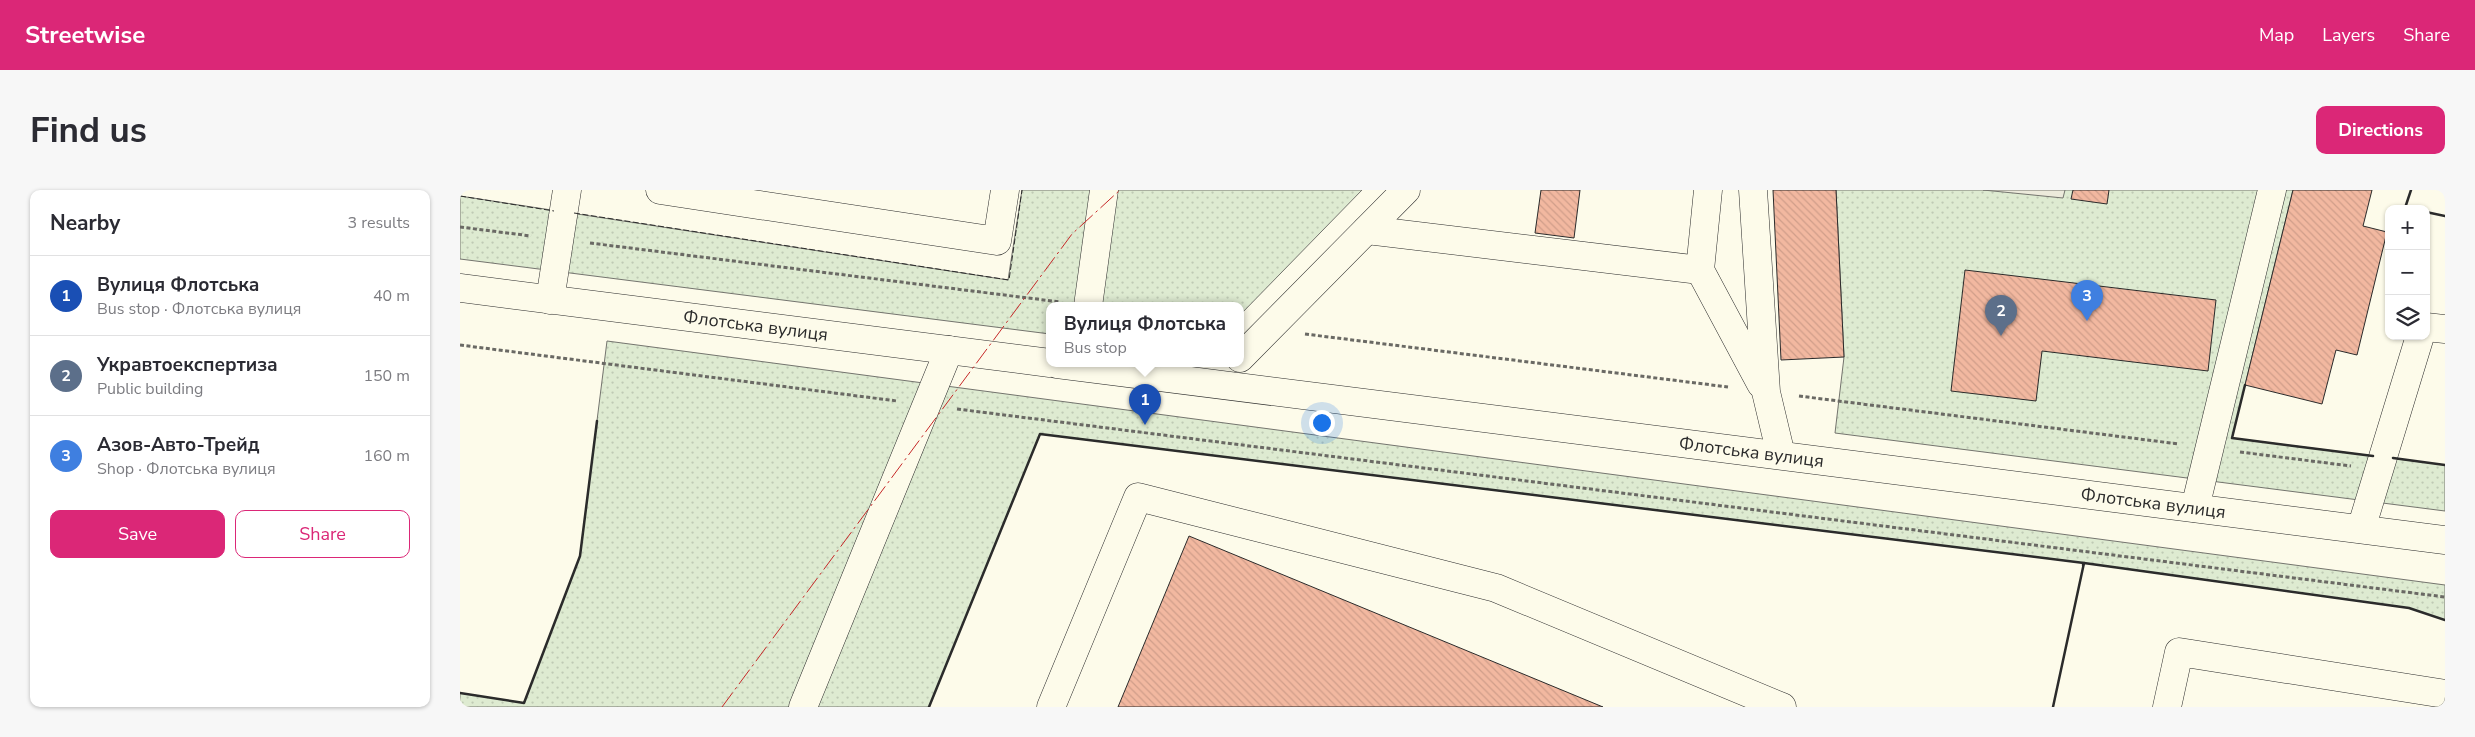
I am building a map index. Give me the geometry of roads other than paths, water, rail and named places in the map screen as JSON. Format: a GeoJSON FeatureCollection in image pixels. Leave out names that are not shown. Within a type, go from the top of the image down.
{"type":"FeatureCollection","features":[{"type":"Feature","properties":{"kind":"street"},"geometry":{"type":"LineString","coordinates":[[550,300],[566,190]]}},
{"type":"Feature","properties":{"kind":"street"},"geometry":{"type":"LineString","coordinates":[[660,190],[997,242],[1005,190]]}},
{"type":"Feature","properties":{"kind":"street"},"geometry":{"type":"LineString","coordinates":[[1089,302],[1104,190]]}},
{"type":"Feature","properties":{"kind":"street"},"geometry":{"type":"LineString","coordinates":[[1244,354],[1406,190]]}},
{"type":"Feature","properties":{"kind":"street"},"geometry":{"type":"LineString","coordinates":[[1708,190],[1700,270],[1766,392]]}},
{"type":"Feature","properties":{"kind":"street"},"geometry":{"type":"LineString","coordinates":[[1753,190],[1766,392],[1781,455]]}},
{"type":"Feature","properties":{"kind":"street"},"geometry":{"type":"LineString","coordinates":[[2195,508],[2272,190]]}},
{"type":"Feature","properties":{"kind":"street"},"geometry":{"type":"LineString","coordinates":[[1367,230],[1700,270]]}},
{"type":"Feature","properties":{"kind":"street","name":"Флотська вулиця"},"geometry":{"type":"LineString","coordinates":[[460,288],[1046,362]]}},
{"type":"Feature","properties":{"kind":"street"},"geometry":{"type":"LineString","coordinates":[[2430,327],[2445,329]]}},
{"type":"Feature","properties":{"kind":"street"},"geometry":{"type":"LineString","coordinates":[[2361,529],[2419,340]]}},
{"type":"Feature","properties":{"kind":"street"},"geometry":{"type":"LineString","coordinates":[[803,707],[949,350]]}},
{"type":"Feature","properties":{"kind":"street","name":"Флотська вулиця"},"geometry":{"type":"LineString","coordinates":[[1087,367],[2445,540]]}},
{"type":"Feature","properties":{"kind":"street"},"geometry":{"type":"LineString","coordinates":[[1215,384],[1232,367]]}},
{"type":"Feature","properties":{"kind":"street"},"geometry":{"type":"LineString","coordinates":[[1051,707],[1138,496],[1496,588],[1782,707]]}},
{"type":"Feature","properties":{"kind":"street"},"geometry":{"type":"LineString","coordinates":[[2167,707],[2179,652],[2445,694]]}},
{"type":"Feature","properties":{"kind":"place","name":"Азов-Авто-Трейд"},"geometry":{"type":"Point","coordinates":[2087,321]}},
{"type":"Feature","properties":{"kind":"place","name":"Укравтоекспертиза"},"geometry":{"type":"Point","coordinates":[2001,336]}},
{"type":"Feature","properties":{"kind":"place","name":"Вулиця Флотська"},"geometry":{"type":"Point","coordinates":[1145,425]}}]}
